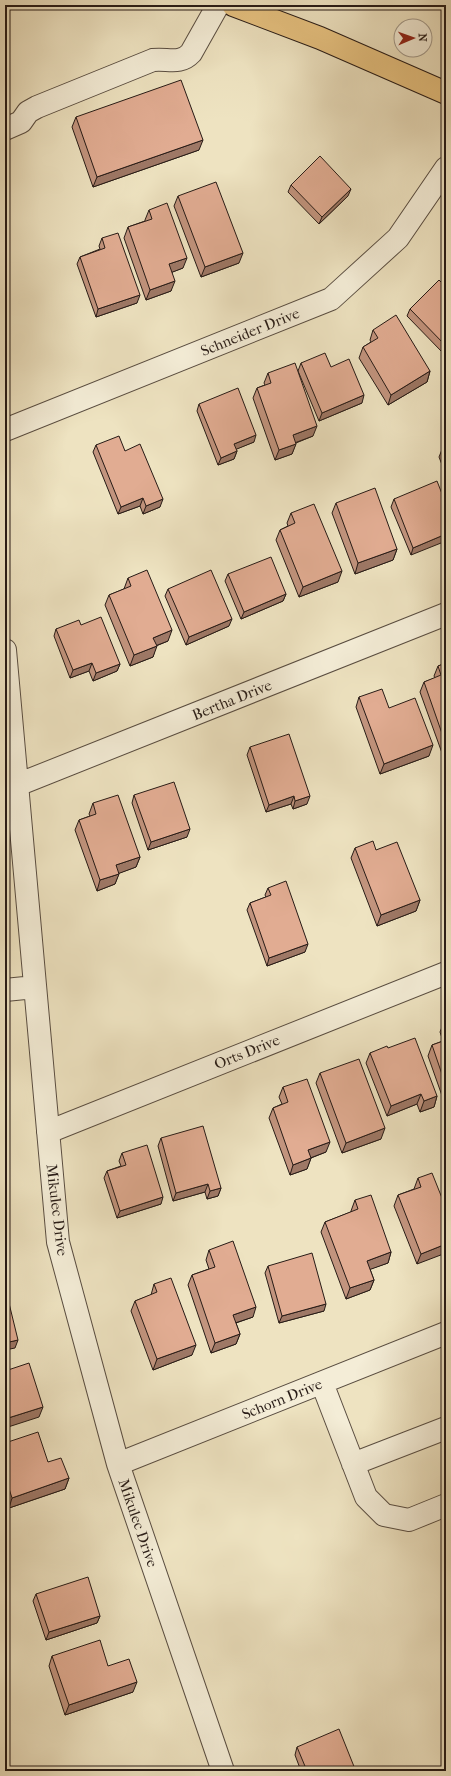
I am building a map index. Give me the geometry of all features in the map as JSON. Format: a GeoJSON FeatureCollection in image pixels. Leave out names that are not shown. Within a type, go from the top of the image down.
{"type":"FeatureCollection","features":[{"type":"Feature","properties":{"kind":"main road"},"geometry":{"type":"LineString","coordinates":[[233,5],[320,38],[446,93]]}},
{"type":"Feature","properties":{"kind":"street"},"geometry":{"type":"LineString","coordinates":[[5,129],[21,122],[28,112],[37,107],[153,60],[161,59],[177,61],[186,58],[218,5]]}},
{"type":"Feature","properties":{"kind":"street","name":"Schneider Drive"},"geometry":{"type":"LineString","coordinates":[[5,430],[331,299],[398,238],[446,168]]}},
{"type":"Feature","properties":{"kind":"street","name":"Bertha Drive"},"geometry":{"type":"LineString","coordinates":[[17,785],[446,614]]}},
{"type":"Feature","properties":{"kind":"street","name":"Mikulec Drive"},"geometry":{"type":"LineString","coordinates":[[5,650],[58,1242],[118,1464],[223,1771]]}},
{"type":"Feature","properties":{"kind":"street","name":"Orts Drive"},"geometry":{"type":"LineString","coordinates":[[48,1132],[446,973]]}},
{"type":"Feature","properties":{"kind":"street"},"geometry":{"type":"LineString","coordinates":[[5,990],[36,987]]}},
{"type":"Feature","properties":{"kind":"street","name":"Schorn Drive"},"geometry":{"type":"LineString","coordinates":[[118,1464],[446,1333]]}},
{"type":"Feature","properties":{"kind":"street"},"geometry":{"type":"LineString","coordinates":[[322,1383],[366,1497],[384,1515],[409,1520],[446,1505]]}},
{"type":"Feature","properties":{"kind":"street"},"geometry":{"type":"LineString","coordinates":[[353,1464],[446,1428]]}},
{"type":"Feature","properties":{"kind":"building"},"geometry":{"type":"Polygon","coordinates":[[[181,80],[203,140],[97,177],[76,117],[181,80]]]}},
{"type":"Feature","properties":{"kind":"building"},"geometry":{"type":"Polygon","coordinates":[[[320,156],[351,189],[322,217],[291,185],[320,156]]]}},
{"type":"Feature","properties":{"kind":"building"},"geometry":{"type":"Polygon","coordinates":[[[216,182],[243,253],[205,267],[178,196],[216,182]]]}},
{"type":"Feature","properties":{"kind":"building"},"geometry":{"type":"Polygon","coordinates":[[[167,203],[187,258],[169,264],[175,281],[150,290],[128,227],[152,219],[149,210],[167,203]]]}},
{"type":"Feature","properties":{"kind":"building"},"geometry":{"type":"Polygon","coordinates":[[[118,233],[140,295],[98,309],[80,257],[105,248],[102,238],[118,233]]]}},
{"type":"Feature","properties":{"kind":"building"},"geometry":{"type":"Polygon","coordinates":[[[439,280],[446,287],[446,346],[410,309],[439,280]]]}},
{"type":"Feature","properties":{"kind":"building"},"geometry":{"type":"Polygon","coordinates":[[[396,315],[430,371],[391,395],[363,347],[378,338],[373,330],[396,315]]]}},
{"type":"Feature","properties":{"kind":"building"},"geometry":{"type":"Polygon","coordinates":[[[325,353],[331,367],[349,359],[364,395],[322,413],[301,363],[325,353]]]}},
{"type":"Feature","properties":{"kind":"building"},"geometry":{"type":"Polygon","coordinates":[[[295,363],[317,426],[293,435],[296,444],[279,450],[257,388],[271,383],[268,373],[295,363]]]}},
{"type":"Feature","properties":{"kind":"building"},"geometry":{"type":"Polygon","coordinates":[[[238,388],[256,435],[234,444],[237,451],[221,458],[199,404],[238,388]]]}},
{"type":"Feature","properties":{"kind":"building"},"geometry":{"type":"Polygon","coordinates":[[[119,436],[125,451],[140,444],[163,499],[146,506],[143,498],[121,507],[96,445],[119,436]]]}},
{"type":"Feature","properties":{"kind":"building"},"geometry":{"type":"Polygon","coordinates":[[[446,446],[446,455],[443,447],[446,446]]]}},
{"type":"Feature","properties":{"kind":"building"},"geometry":{"type":"Polygon","coordinates":[[[437,481],[446,504],[446,534],[413,548],[394,499],[437,481]]]}},
{"type":"Feature","properties":{"kind":"building"},"geometry":{"type":"Polygon","coordinates":[[[375,488],[397,549],[358,563],[336,503],[375,488]]]}},
{"type":"Feature","properties":{"kind":"building"},"geometry":{"type":"Polygon","coordinates":[[[314,504],[342,571],[303,587],[280,530],[295,523],[291,513],[314,504]]]}},
{"type":"Feature","properties":{"kind":"building"},"geometry":{"type":"Polygon","coordinates":[[[271,557],[286,594],[244,612],[228,574],[271,557]]]}},
{"type":"Feature","properties":{"kind":"building"},"geometry":{"type":"Polygon","coordinates":[[[147,570],[172,630],[153,638],[157,646],[134,655],[109,595],[131,586],[128,578],[147,570]]]}},
{"type":"Feature","properties":{"kind":"building"},"geometry":{"type":"Polygon","coordinates":[[[211,570],[232,619],[189,637],[168,589],[211,570]]]}},
{"type":"Feature","properties":{"kind":"building"},"geometry":{"type":"Polygon","coordinates":[[[101,617],[120,664],[96,673],[92,663],[73,670],[56,629],[79,620],[81,625],[101,617]]]}},
{"type":"Feature","properties":{"kind":"building"},"geometry":{"type":"Polygon","coordinates":[[[446,663],[445,742],[424,682],[441,675],[438,666],[446,663]]]}},
{"type":"Feature","properties":{"kind":"building"},"geometry":{"type":"Polygon","coordinates":[[[382,689],[389,708],[415,698],[433,745],[384,764],[359,697],[382,689]]]}},
{"type":"Feature","properties":{"kind":"building"},"geometry":{"type":"Polygon","coordinates":[[[289,734],[310,796],[295,801],[294,796],[269,805],[250,747],[289,734]]]}},
{"type":"Feature","properties":{"kind":"building"},"geometry":{"type":"Polygon","coordinates":[[[174,782],[190,829],[151,842],[134,795],[174,782]]]}},
{"type":"Feature","properties":{"kind":"building"},"geometry":{"type":"Polygon","coordinates":[[[118,795],[140,857],[116,865],[119,874],[100,880],[79,820],[96,814],[93,803],[118,795]]]}},
{"type":"Feature","properties":{"kind":"building"},"geometry":{"type":"Polygon","coordinates":[[[373,841],[376,850],[397,842],[420,900],[381,915],[355,848],[373,841]]]}},
{"type":"Feature","properties":{"kind":"building"},"geometry":{"type":"Polygon","coordinates":[[[286,881],[308,944],[269,958],[250,903],[271,895],[268,888],[286,881]]]}},
{"type":"Feature","properties":{"kind":"building"},"geometry":{"type":"Polygon","coordinates":[[[415,1038],[437,1096],[424,1101],[421,1094],[391,1106],[370,1053],[387,1046],[388,1048],[415,1038]]]}},
{"type":"Feature","properties":{"kind":"building"},"geometry":{"type":"Polygon","coordinates":[[[446,1040],[446,1086],[432,1045],[446,1040]]]}},
{"type":"Feature","properties":{"kind":"building"},"geometry":{"type":"Polygon","coordinates":[[[359,1059],[385,1128],[346,1143],[320,1073],[359,1059]]]}},
{"type":"Feature","properties":{"kind":"building"},"geometry":{"type":"Polygon","coordinates":[[[307,1079],[330,1142],[308,1150],[311,1158],[293,1165],[273,1108],[288,1102],[283,1087],[307,1079]]]}},
{"type":"Feature","properties":{"kind":"building"},"geometry":{"type":"Polygon","coordinates":[[[203,1126],[221,1188],[210,1191],[208,1184],[176,1193],[161,1138],[203,1126]]]}},
{"type":"Feature","properties":{"kind":"building"},"geometry":{"type":"Polygon","coordinates":[[[147,1145],[163,1197],[120,1211],[107,1171],[126,1165],[122,1153],[147,1145]]]}},
{"type":"Feature","properties":{"kind":"building"},"geometry":{"type":"Polygon","coordinates":[[[432,1173],[446,1208],[446,1244],[421,1254],[398,1195],[421,1187],[418,1178],[432,1173]]]}},
{"type":"Feature","properties":{"kind":"building"},"geometry":{"type":"Polygon","coordinates":[[[371,1195],[391,1252],[367,1261],[374,1280],[350,1288],[325,1222],[358,1209],[355,1200],[371,1195]]]}},
{"type":"Feature","properties":{"kind":"building"},"geometry":{"type":"Polygon","coordinates":[[[233,1241],[256,1307],[233,1315],[240,1334],[215,1343],[192,1275],[215,1267],[209,1250],[233,1241]]]}},
{"type":"Feature","properties":{"kind":"building"},"geometry":{"type":"Polygon","coordinates":[[[312,1253],[326,1304],[282,1316],[268,1266],[312,1253]]]}},
{"type":"Feature","properties":{"kind":"building"},"geometry":{"type":"Polygon","coordinates":[[[171,1278],[196,1345],[157,1359],[135,1301],[157,1292],[154,1284],[171,1278]]]}},
{"type":"Feature","properties":{"kind":"building"},"geometry":{"type":"Polygon","coordinates":[[[7,1295],[18,1340],[5,1343],[5,1296],[7,1295]]]}},
{"type":"Feature","properties":{"kind":"building"},"geometry":{"type":"Polygon","coordinates":[[[29,1363],[43,1407],[5,1419],[5,1371],[29,1363]]]}},
{"type":"Feature","properties":{"kind":"building"},"geometry":{"type":"Polygon","coordinates":[[[38,1432],[48,1462],[61,1458],[69,1478],[12,1498],[5,1476],[5,1443],[38,1432]]]}},
{"type":"Feature","properties":{"kind":"building"},"geometry":{"type":"Polygon","coordinates":[[[88,1577],[100,1616],[49,1632],[36,1594],[88,1577]]]}},
{"type":"Feature","properties":{"kind":"building"},"geometry":{"type":"Polygon","coordinates":[[[100,1640],[108,1666],[129,1659],[137,1682],[69,1705],[52,1656],[100,1640]]]}},
{"type":"Feature","properties":{"kind":"building"},"geometry":{"type":"Polygon","coordinates":[[[339,1729],[355,1769],[351,1771],[307,1771],[297,1747],[339,1729]]]}}]}
